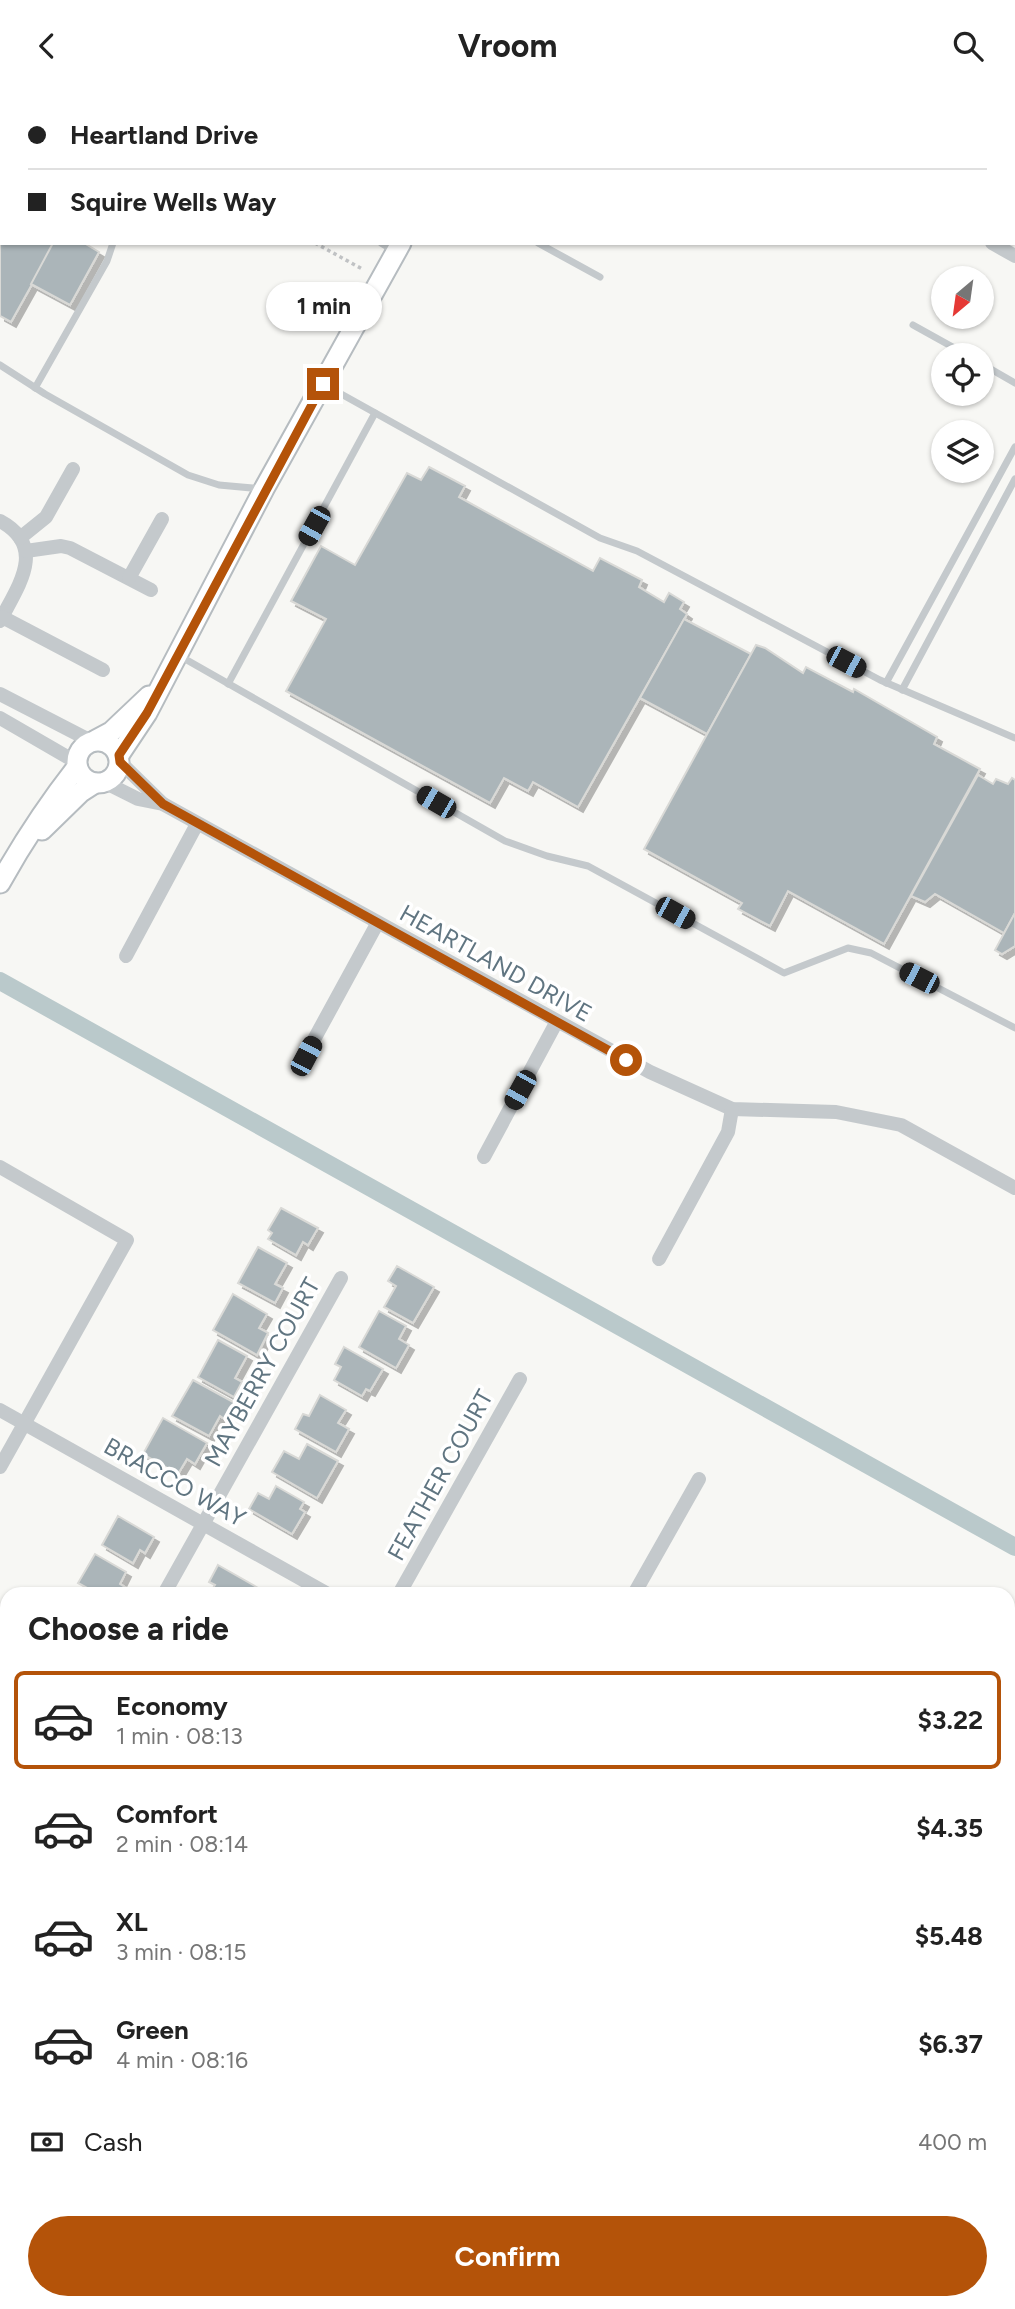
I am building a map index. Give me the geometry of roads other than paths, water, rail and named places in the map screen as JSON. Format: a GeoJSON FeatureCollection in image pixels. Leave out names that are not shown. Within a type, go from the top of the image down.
{"type":"FeatureCollection","features":[{"type":"Feature","properties":{"kind":"street"},"geometry":{"type":"LineString","coordinates":[[996,245],[1015,256]]}},
{"type":"Feature","properties":{"kind":"street"},"geometry":{"type":"LineString","coordinates":[[3,871],[27,841],[118,771],[119,759],[147,713],[264,489],[323,384],[393,246]]}},
{"type":"Feature","properties":{"kind":"street"},"geometry":{"type":"LineString","coordinates":[[73,469],[46,517],[23,544],[24,576],[1,619],[103,670]]}},
{"type":"Feature","properties":{"kind":"street"},"geometry":{"type":"LineString","coordinates":[[129,578],[162,519]]}},
{"type":"Feature","properties":{"kind":"street"},"geometry":{"type":"LineString","coordinates":[[0,521],[23,544],[71,548],[151,590]]}},
{"type":"Feature","properties":{"kind":"street"},"geometry":{"type":"LineString","coordinates":[[27,841],[33,824],[77,764],[83,746],[111,731],[158,688]]}},
{"type":"Feature","properties":{"kind":"street"},"geometry":{"type":"LineString","coordinates":[[0,694],[93,741],[110,744],[119,759]]}},
{"type":"Feature","properties":{"kind":"street"},"geometry":{"type":"LineString","coordinates":[[17,728],[27,709]]}},
{"type":"Feature","properties":{"kind":"street"},"geometry":{"type":"LineString","coordinates":[[0,718],[77,764],[87,780],[99,783]]}},
{"type":"Feature","properties":{"kind":"street","name":"HEARTLAND DRIVE"},"geometry":{"type":"LineString","coordinates":[[119,759],[163,804],[556,1023],[650,1072],[732,1109],[836,1112],[901,1125],[1015,1188]]}},
{"type":"Feature","properties":{"kind":"street","name":"HEARTLAND DRIVE"},"geometry":{"type":"LineString","coordinates":[[99,783],[138,799],[163,804]]}},
{"type":"Feature","properties":{"kind":"street"},"geometry":{"type":"LineString","coordinates":[[126,956],[197,824]]}},
{"type":"Feature","properties":{"kind":"street"},"geometry":{"type":"LineString","coordinates":[[306,1056],[377,924]]}},
{"type":"Feature","properties":{"kind":"street"},"geometry":{"type":"LineString","coordinates":[[484,1157],[556,1023]]}},
{"type":"Feature","properties":{"kind":"street"},"geometry":{"type":"LineString","coordinates":[[659,1259],[728,1132],[732,1109]]}},
{"type":"Feature","properties":{"kind":"street"},"geometry":{"type":"LineString","coordinates":[[0,1167],[127,1240],[0,1467]]}},
{"type":"Feature","properties":{"kind":"street","name":"MAYBERRY COURT"},"geometry":{"type":"LineString","coordinates":[[168,1587],[341,1278]]}},
{"type":"Feature","properties":{"kind":"street","name":"FEATHER COURT"},"geometry":{"type":"LineString","coordinates":[[403,1587],[520,1379]]}},
{"type":"Feature","properties":{"kind":"street","name":"BRACCO WAY"},"geometry":{"type":"LineString","coordinates":[[0,1410],[316,1587]]}},
{"type":"Feature","properties":{"kind":"street"},"geometry":{"type":"LineString","coordinates":[[638,1587],[699,1479]]}},
{"type":"Feature","properties":{"kind":"lane"},"geometry":{"type":"LineString","coordinates":[[35,388],[104,267],[112,245]]}},
{"type":"Feature","properties":{"kind":"lane"},"geometry":{"type":"LineString","coordinates":[[542,245],[600,277]]}},
{"type":"Feature","properties":{"kind":"lane"},"geometry":{"type":"LineString","coordinates":[[913,325],[945,343]]}},
{"type":"Feature","properties":{"kind":"lane"},"geometry":{"type":"LineString","coordinates":[[0,365],[35,388],[188,475],[219,485],[264,489]]}},
{"type":"Feature","properties":{"kind":"lane"},"geometry":{"type":"LineString","coordinates":[[994,371],[1015,383]]}},
{"type":"Feature","properties":{"kind":"lane"},"geometry":{"type":"LineString","coordinates":[[323,384],[600,538],[637,551],[886,683],[1015,738]]}},
{"type":"Feature","properties":{"kind":"lane"},"geometry":{"type":"LineString","coordinates":[[228,684],[375,413]]}},
{"type":"Feature","properties":{"kind":"lane"},"geometry":{"type":"LineString","coordinates":[[886,683],[1015,447]]}},
{"type":"Feature","properties":{"kind":"lane"},"geometry":{"type":"LineString","coordinates":[[902,690],[1015,479]]}},
{"type":"Feature","properties":{"kind":"lane"},"geometry":{"type":"LineString","coordinates":[[176,655],[505,841],[547,856],[588,866],[784,973],[848,948],[871,953],[1015,1028]]}},
{"type":"Feature","properties":{"kind":"waterway"},"geometry":{"type":"LineString","coordinates":[[0,981],[1015,1547]]}}]}
